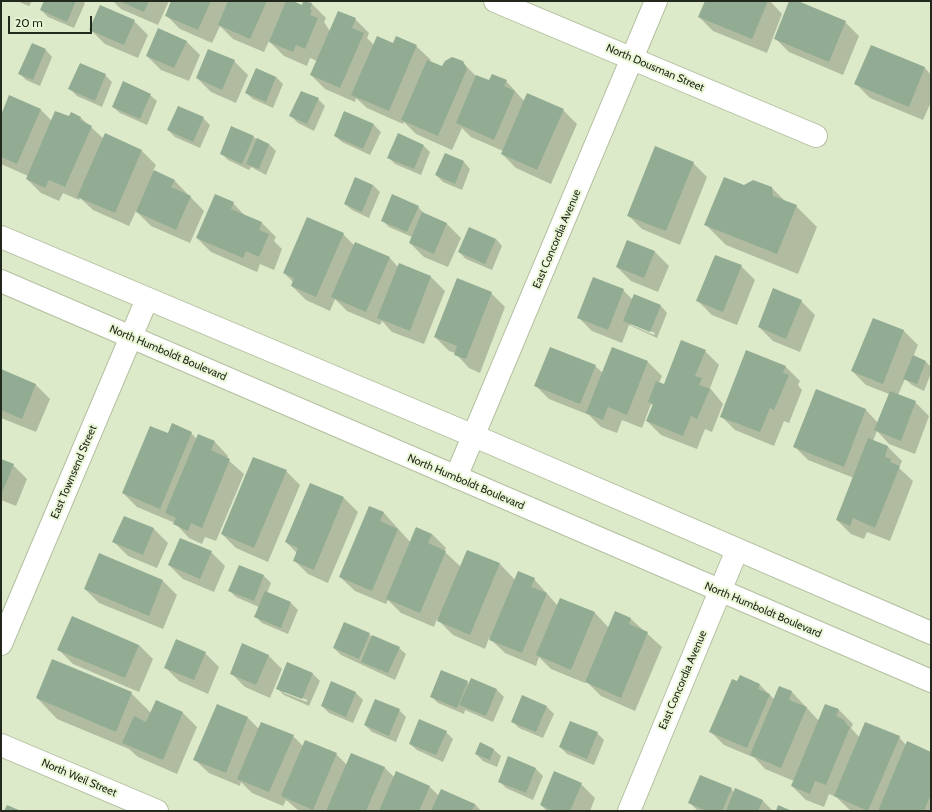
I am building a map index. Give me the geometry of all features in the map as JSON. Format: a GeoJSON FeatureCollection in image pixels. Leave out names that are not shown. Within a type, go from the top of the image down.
{"type":"FeatureCollection","features":[{"type":"Feature","properties":{"kind":"main road","name":"North Dousman Street"},"geometry":{"type":"LineString","coordinates":[[495,1],[816,136]]}},
{"type":"Feature","properties":{"kind":"main road","name":"East Concordia Avenue"},"geometry":{"type":"LineString","coordinates":[[456,477],[656,1]]}},
{"type":"Feature","properties":{"kind":"main road"},"geometry":{"type":"LineString","coordinates":[[1,237],[474,436],[931,633]]}},
{"type":"Feature","properties":{"kind":"main road","name":"North Humboldt Boulevard"},"geometry":{"type":"LineString","coordinates":[[1,281],[931,681]]}},
{"type":"Feature","properties":{"kind":"main road","name":"East Townsend Street"},"geometry":{"type":"LineString","coordinates":[[1,644],[147,299]]}},
{"type":"Feature","properties":{"kind":"main road","name":"East Concordia Avenue"},"geometry":{"type":"LineString","coordinates":[[629,811],[737,550]]}},
{"type":"Feature","properties":{"kind":"main road","name":"North Weil Street"},"geometry":{"type":"LineString","coordinates":[[1,745],[157,811]]}},
{"type":"Feature","properties":{"kind":"building"},"geometry":{"type":"Polygon","coordinates":[[[44,1],[76,1],[67,22],[40,10],[44,1]]]}},
{"type":"Feature","properties":{"kind":"building"},"geometry":{"type":"Polygon","coordinates":[[[119,1],[149,1],[144,12],[119,1]]]}},
{"type":"Feature","properties":{"kind":"building"},"geometry":{"type":"Polygon","coordinates":[[[171,1],[211,1],[198,30],[165,16],[171,1]]]}},
{"type":"Feature","properties":{"kind":"building"},"geometry":{"type":"Polygon","coordinates":[[[228,1],[267,1],[250,39],[218,25],[228,1]]]}},
{"type":"Feature","properties":{"kind":"building"},"geometry":{"type":"Polygon","coordinates":[[[286,1],[293,1],[302,5],[303,1],[312,3],[310,15],[318,18],[305,49],[296,45],[293,52],[269,42],[286,1]]]}},
{"type":"Feature","properties":{"kind":"building"},"geometry":{"type":"Polygon","coordinates":[[[705,1],[768,1],[752,39],[698,17],[705,1]]]}},
{"type":"Feature","properties":{"kind":"building"},"geometry":{"type":"Polygon","coordinates":[[[789,1],[798,1],[846,21],[829,62],[774,39],[789,1]]]}},
{"type":"Feature","properties":{"kind":"building"},"geometry":{"type":"Polygon","coordinates":[[[100,5],[135,20],[124,45],[89,30],[100,5]]]}},
{"type":"Feature","properties":{"kind":"building"},"geometry":{"type":"Polygon","coordinates":[[[338,11],[356,18],[352,28],[364,33],[340,88],[310,75],[338,11]]]}},
{"type":"Feature","properties":{"kind":"building"},"geometry":{"type":"Polygon","coordinates":[[[158,28],[187,41],[174,68],[146,56],[158,28]]]}},
{"type":"Feature","properties":{"kind":"building"},"geometry":{"type":"Polygon","coordinates":[[[377,36],[393,43],[396,36],[417,45],[389,111],[351,95],[377,36]]]}},
{"type":"Feature","properties":{"kind":"building"},"geometry":{"type":"Polygon","coordinates":[[[32,43],[46,49],[33,80],[18,74],[32,43]]]}},
{"type":"Feature","properties":{"kind":"building"},"geometry":{"type":"Polygon","coordinates":[[[871,45],[925,67],[909,107],[854,84],[871,45]]]}},
{"type":"Feature","properties":{"kind":"building"},"geometry":{"type":"Polygon","coordinates":[[[208,49],[235,60],[222,90],[196,78],[208,49]]]}},
{"type":"Feature","properties":{"kind":"building"},"geometry":{"type":"Polygon","coordinates":[[[452,57],[463,61],[467,69],[438,136],[401,120],[427,60],[442,66],[445,61],[452,57]]]}},
{"type":"Feature","properties":{"kind":"building"},"geometry":{"type":"Polygon","coordinates":[[[80,63],[106,74],[95,101],[68,89],[80,63]]]}},
{"type":"Feature","properties":{"kind":"building"},"geometry":{"type":"Polygon","coordinates":[[[256,68],[276,77],[266,102],[245,93],[256,68]]]}},
{"type":"Feature","properties":{"kind":"building"},"geometry":{"type":"Polygon","coordinates":[[[492,74],[507,80],[504,86],[515,91],[494,140],[456,123],[476,75],[489,80],[492,74]]]}},
{"type":"Feature","properties":{"kind":"building"},"geometry":{"type":"Polygon","coordinates":[[[123,81],[151,94],[140,119],[112,107],[123,81]]]}},
{"type":"Feature","properties":{"kind":"building"},"geometry":{"type":"Polygon","coordinates":[[[301,91],[319,98],[307,124],[289,116],[301,91]]]}},
{"type":"Feature","properties":{"kind":"building"},"geometry":{"type":"Polygon","coordinates":[[[527,93],[564,109],[537,170],[501,154],[527,93]]]}},
{"type":"Feature","properties":{"kind":"building"},"geometry":{"type":"Polygon","coordinates":[[[9,95],[41,109],[17,164],[1,157],[1,115],[9,95]]]}},
{"type":"Feature","properties":{"kind":"building"},"geometry":{"type":"Polygon","coordinates":[[[178,106],[204,117],[193,142],[167,130],[178,106]]]}},
{"type":"Feature","properties":{"kind":"building"},"geometry":{"type":"Polygon","coordinates":[[[55,111],[69,116],[71,112],[81,117],[80,120],[92,126],[65,187],[49,180],[45,188],[26,179],[55,111]]]}},
{"type":"Feature","properties":{"kind":"building"},"geometry":{"type":"Polygon","coordinates":[[[344,111],[374,124],[363,149],[334,136],[344,111]]]}},
{"type":"Feature","properties":{"kind":"building"},"geometry":{"type":"Polygon","coordinates":[[[231,126],[254,136],[242,164],[220,154],[231,126]]]}},
{"type":"Feature","properties":{"kind":"building"},"geometry":{"type":"Polygon","coordinates":[[[105,133],[142,150],[115,213],[77,197],[105,133]]]}},
{"type":"Feature","properties":{"kind":"building"},"geometry":{"type":"Polygon","coordinates":[[[398,133],[424,145],[414,169],[387,158],[398,133]]]}},
{"type":"Feature","properties":{"kind":"building"},"geometry":{"type":"Polygon","coordinates":[[[257,138],[269,144],[259,169],[246,164],[257,138]]]}},
{"type":"Feature","properties":{"kind":"building"},"geometry":{"type":"Polygon","coordinates":[[[655,146],[694,162],[666,231],[627,216],[655,146]]]}},
{"type":"Feature","properties":{"kind":"building"},"geometry":{"type":"Polygon","coordinates":[[[445,153],[464,161],[455,184],[435,175],[445,153]]]}},
{"type":"Feature","properties":{"kind":"building"},"geometry":{"type":"Polygon","coordinates":[[[154,170],[175,180],[171,187],[191,196],[176,230],[136,212],[154,170]]]}},
{"type":"Feature","properties":{"kind":"building"},"geometry":{"type":"Polygon","coordinates":[[[355,177],[373,185],[362,212],[344,204],[355,177]]]}},
{"type":"Feature","properties":{"kind":"building"},"geometry":{"type":"Polygon","coordinates":[[[724,177],[744,185],[753,180],[772,187],[773,196],[797,205],[777,254],[704,225],[724,177]]]}},
{"type":"Feature","properties":{"kind":"building"},"geometry":{"type":"Polygon","coordinates":[[[215,194],[234,202],[231,209],[262,222],[259,230],[269,234],[259,257],[246,251],[243,258],[196,238],[215,194]]]}},
{"type":"Feature","properties":{"kind":"building"},"geometry":{"type":"Polygon","coordinates":[[[392,194],[419,206],[407,232],[381,221],[392,194]]]}},
{"type":"Feature","properties":{"kind":"building"},"geometry":{"type":"Polygon","coordinates":[[[422,212],[447,223],[434,254],[409,243],[422,212]]]}},
{"type":"Feature","properties":{"kind":"building"},"geometry":{"type":"Polygon","coordinates":[[[307,217],[344,233],[316,297],[291,286],[294,278],[283,273],[307,217]]]}},
{"type":"Feature","properties":{"kind":"building"},"geometry":{"type":"Polygon","coordinates":[[[469,227],[496,239],[485,264],[458,252],[469,227]]]}},
{"type":"Feature","properties":{"kind":"building"},"geometry":{"type":"Polygon","coordinates":[[[627,240],[655,251],[644,278],[616,267],[627,240]]]}},
{"type":"Feature","properties":{"kind":"building"},"geometry":{"type":"Polygon","coordinates":[[[355,242],[390,257],[366,312],[331,297],[355,242]]]}},
{"type":"Feature","properties":{"kind":"building"},"geometry":{"type":"Polygon","coordinates":[[[715,255],[742,265],[723,312],[696,301],[715,255]]]}},
{"type":"Feature","properties":{"kind":"building"},"geometry":{"type":"Polygon","coordinates":[[[399,263],[431,276],[410,331],[377,318],[399,263]]]}},
{"type":"Feature","properties":{"kind":"building"},"geometry":{"type":"Polygon","coordinates":[[[593,277],[624,289],[608,330],[577,318],[593,277]]]}},
{"type":"Feature","properties":{"kind":"building"},"geometry":{"type":"Polygon","coordinates":[[[457,278],[492,292],[466,359],[454,355],[457,346],[434,337],[457,278]]]}},
{"type":"Feature","properties":{"kind":"building"},"geometry":{"type":"Polygon","coordinates":[[[773,288],[802,300],[786,339],[758,327],[773,288]]]}},
{"type":"Feature","properties":{"kind":"building"},"geometry":{"type":"Polygon","coordinates":[[[634,294],[661,305],[650,332],[623,321],[634,294]]]}},
{"type":"Feature","properties":{"kind":"building"},"geometry":{"type":"Polygon","coordinates":[[[873,318],[904,330],[883,384],[851,371],[873,318]]]}},
{"type":"Feature","properties":{"kind":"building"},"geometry":{"type":"Polygon","coordinates":[[[681,340],[706,350],[695,376],[702,378],[699,385],[710,389],[697,419],[691,416],[683,436],[646,421],[653,404],[648,402],[656,381],[664,384],[681,340]]]}},
{"type":"Feature","properties":{"kind":"building"},"geometry":{"type":"Polygon","coordinates":[[[550,347],[596,365],[580,404],[534,386],[550,347]]]}},
{"type":"Feature","properties":{"kind":"building"},"geometry":{"type":"Polygon","coordinates":[[[612,347],[648,361],[627,415],[608,407],[603,420],[586,413],[612,347]]]}},
{"type":"Feature","properties":{"kind":"building"},"geometry":{"type":"Polygon","coordinates":[[[746,350],[786,366],[783,373],[789,375],[774,410],[770,408],[760,432],[720,417],[746,350]]]}},
{"type":"Feature","properties":{"kind":"building"},"geometry":{"type":"Polygon","coordinates":[[[913,355],[926,361],[917,384],[903,379],[913,355]]]}},
{"type":"Feature","properties":{"kind":"building"},"geometry":{"type":"Polygon","coordinates":[[[1,369],[36,384],[22,419],[1,410],[1,369]]]}},
{"type":"Feature","properties":{"kind":"building"},"geometry":{"type":"Polygon","coordinates":[[[816,389],[866,409],[844,467],[793,447],[816,389]]]}},
{"type":"Feature","properties":{"kind":"building"},"geometry":{"type":"Polygon","coordinates":[[[890,391],[916,401],[901,441],[874,430],[890,391]]]}},
{"type":"Feature","properties":{"kind":"building"},"geometry":{"type":"Polygon","coordinates":[[[172,423],[192,432],[160,509],[122,493],[150,426],[168,433],[172,423]]]}},
{"type":"Feature","properties":{"kind":"building"},"geometry":{"type":"Polygon","coordinates":[[[198,434],[215,441],[211,450],[230,459],[202,528],[191,523],[188,531],[173,524],[176,518],[165,513],[198,434]]]}},
{"type":"Feature","properties":{"kind":"building"},"geometry":{"type":"Polygon","coordinates":[[[868,438],[888,446],[885,457],[891,459],[890,462],[900,466],[875,528],[853,518],[850,526],[836,520],[868,438]]]}},
{"type":"Feature","properties":{"kind":"building"},"geometry":{"type":"Polygon","coordinates":[[[253,457],[287,470],[254,548],[221,534],[253,457]]]}},
{"type":"Feature","properties":{"kind":"building"},"geometry":{"type":"Polygon","coordinates":[[[1,459],[14,464],[1,495],[1,459]]]}},
{"type":"Feature","properties":{"kind":"building"},"geometry":{"type":"Polygon","coordinates":[[[310,483],[344,497],[314,570],[293,561],[298,548],[285,542],[310,483]]]}},
{"type":"Feature","properties":{"kind":"building"},"geometry":{"type":"Polygon","coordinates":[[[369,506],[384,512],[380,521],[398,529],[372,591],[339,577],[369,506]]]}},
{"type":"Feature","properties":{"kind":"building"},"geometry":{"type":"Polygon","coordinates":[[[124,516],[154,528],[143,555],[112,542],[124,516]]]}},
{"type":"Feature","properties":{"kind":"building"},"geometry":{"type":"Polygon","coordinates":[[[416,527],[432,534],[428,543],[446,551],[420,613],[386,599],[416,527]]]}},
{"type":"Feature","properties":{"kind":"building"},"geometry":{"type":"Polygon","coordinates":[[[180,538],[212,551],[200,579],[168,565],[180,538]]]}},
{"type":"Feature","properties":{"kind":"building"},"geometry":{"type":"Polygon","coordinates":[[[467,550],[500,563],[470,635],[437,621],[467,550]]]}},
{"type":"Feature","properties":{"kind":"building"},"geometry":{"type":"Polygon","coordinates":[[[99,553],[163,580],[149,616],[84,589],[99,553]]]}},
{"type":"Feature","properties":{"kind":"building"},"geometry":{"type":"Polygon","coordinates":[[[239,565],[264,575],[254,601],[228,591],[239,565]]]}},
{"type":"Feature","properties":{"kind":"building"},"geometry":{"type":"Polygon","coordinates":[[[518,571],[535,578],[531,587],[547,593],[522,653],[489,640],[518,571]]]}},
{"type":"Feature","properties":{"kind":"building"},"geometry":{"type":"Polygon","coordinates":[[[265,591],[291,602],[281,628],[254,617],[265,591]]]}},
{"type":"Feature","properties":{"kind":"building"},"geometry":{"type":"Polygon","coordinates":[[[560,598],[595,612],[571,670],[536,655],[560,598]]]}},
{"type":"Feature","properties":{"kind":"building"},"geometry":{"type":"Polygon","coordinates":[[[615,611],[631,618],[629,624],[648,632],[621,698],[585,682],[615,611]]]}},
{"type":"Feature","properties":{"kind":"building"},"geometry":{"type":"Polygon","coordinates":[[[72,616],[139,645],[125,678],[57,650],[72,616]]]}},
{"type":"Feature","properties":{"kind":"building"},"geometry":{"type":"Polygon","coordinates":[[[344,622],[370,633],[359,659],[333,648],[344,622]]]}},
{"type":"Feature","properties":{"kind":"building"},"geometry":{"type":"Polygon","coordinates":[[[372,635],[400,647],[388,673],[361,662],[372,635]]]}},
{"type":"Feature","properties":{"kind":"building"},"geometry":{"type":"Polygon","coordinates":[[[176,639],[206,652],[194,680],[164,668],[176,639]]]}},
{"type":"Feature","properties":{"kind":"building"},"geometry":{"type":"Polygon","coordinates":[[[242,643],[269,655],[256,685],[230,674],[242,643]]]}},
{"type":"Feature","properties":{"kind":"building"},"geometry":{"type":"Polygon","coordinates":[[[52,659],[132,692],[116,732],[36,698],[52,659]]]}},
{"type":"Feature","properties":{"kind":"building"},"geometry":{"type":"Polygon","coordinates":[[[287,662],[313,673],[302,699],[276,689],[287,662]]]}},
{"type":"Feature","properties":{"kind":"building"},"geometry":{"type":"Polygon","coordinates":[[[441,670],[468,681],[457,708],[430,697],[441,670]]]}},
{"type":"Feature","properties":{"kind":"building"},"geometry":{"type":"Polygon","coordinates":[[[740,675],[760,684],[758,689],[770,694],[747,748],[709,732],[732,679],[737,681],[740,675]]]}},
{"type":"Feature","properties":{"kind":"building"},"geometry":{"type":"Polygon","coordinates":[[[471,678],[497,689],[486,716],[459,705],[471,678]]]}},
{"type":"Feature","properties":{"kind":"building"},"geometry":{"type":"Polygon","coordinates":[[[331,681],[356,692],[346,717],[321,706],[331,681]]]}},
{"type":"Feature","properties":{"kind":"building"},"geometry":{"type":"Polygon","coordinates":[[[779,686],[792,691],[789,700],[807,707],[781,768],[750,755],[779,686]]]}},
{"type":"Feature","properties":{"kind":"building"},"geometry":{"type":"Polygon","coordinates":[[[522,695],[547,706],[536,732],[511,722],[522,695]]]}},
{"type":"Feature","properties":{"kind":"building"},"geometry":{"type":"Polygon","coordinates":[[[375,699],[400,709],[389,736],[364,725],[375,699]]]}},
{"type":"Feature","properties":{"kind":"building"},"geometry":{"type":"Polygon","coordinates":[[[156,700],[183,712],[163,760],[122,743],[134,716],[146,722],[156,700]]]}},
{"type":"Feature","properties":{"kind":"building"},"geometry":{"type":"Polygon","coordinates":[[[217,704],[248,717],[226,773],[193,760],[217,704]]]}},
{"type":"Feature","properties":{"kind":"building"},"geometry":{"type":"Polygon","coordinates":[[[825,704],[839,709],[836,716],[844,720],[850,727],[826,785],[815,781],[810,794],[791,786],[825,704]]]}},
{"type":"Feature","properties":{"kind":"building"},"geometry":{"type":"Polygon","coordinates":[[[419,719],[447,731],[436,755],[409,744],[419,719]]]}},
{"type":"Feature","properties":{"kind":"building"},"geometry":{"type":"Polygon","coordinates":[[[570,721],[598,732],[587,759],[559,747],[570,721]]]}},
{"type":"Feature","properties":{"kind":"building"},"geometry":{"type":"Polygon","coordinates":[[[261,722],[294,735],[269,792],[237,779],[261,722]]]}},
{"type":"Feature","properties":{"kind":"building"},"geometry":{"type":"Polygon","coordinates":[[[865,722],[900,736],[868,811],[834,796],[865,722]]]}},
{"type":"Feature","properties":{"kind":"building"},"geometry":{"type":"Polygon","coordinates":[[[305,740],[337,753],[313,810],[281,796],[305,740]]]}},
{"type":"Feature","properties":{"kind":"building"},"geometry":{"type":"Polygon","coordinates":[[[907,741],[931,752],[931,794],[924,811],[878,811],[907,741]]]}},
{"type":"Feature","properties":{"kind":"building"},"geometry":{"type":"Polygon","coordinates":[[[480,742],[494,749],[490,760],[475,754],[480,742]]]}},
{"type":"Feature","properties":{"kind":"building"},"geometry":{"type":"Polygon","coordinates":[[[351,753],[385,767],[366,811],[326,811],[351,753]]]}},
{"type":"Feature","properties":{"kind":"building"},"geometry":{"type":"Polygon","coordinates":[[[508,756],[536,768],[526,793],[498,782],[508,756]]]}},
{"type":"Feature","properties":{"kind":"building"},"geometry":{"type":"Polygon","coordinates":[[[396,771],[430,786],[419,811],[379,811],[396,771]]]}},
{"type":"Feature","properties":{"kind":"building"},"geometry":{"type":"Polygon","coordinates":[[[554,771],[582,783],[570,811],[553,811],[540,805],[554,771]]]}},
{"type":"Feature","properties":{"kind":"building"},"geometry":{"type":"Polygon","coordinates":[[[700,775],[732,788],[722,811],[707,811],[688,803],[700,775]]]}},
{"type":"Feature","properties":{"kind":"building"},"geometry":{"type":"Polygon","coordinates":[[[735,788],[763,800],[758,811],[726,811],[735,788]]]}},
{"type":"Feature","properties":{"kind":"building"},"geometry":{"type":"Polygon","coordinates":[[[441,789],[475,804],[472,811],[431,811],[441,789]]]}},
{"type":"Feature","properties":{"kind":"building"},"geometry":{"type":"Polygon","coordinates":[[[7,805],[21,811],[4,811],[7,805]]]}},
{"type":"Feature","properties":{"kind":"building"},"geometry":{"type":"Polygon","coordinates":[[[778,805],[792,811],[776,811],[778,805]]]}}]}
